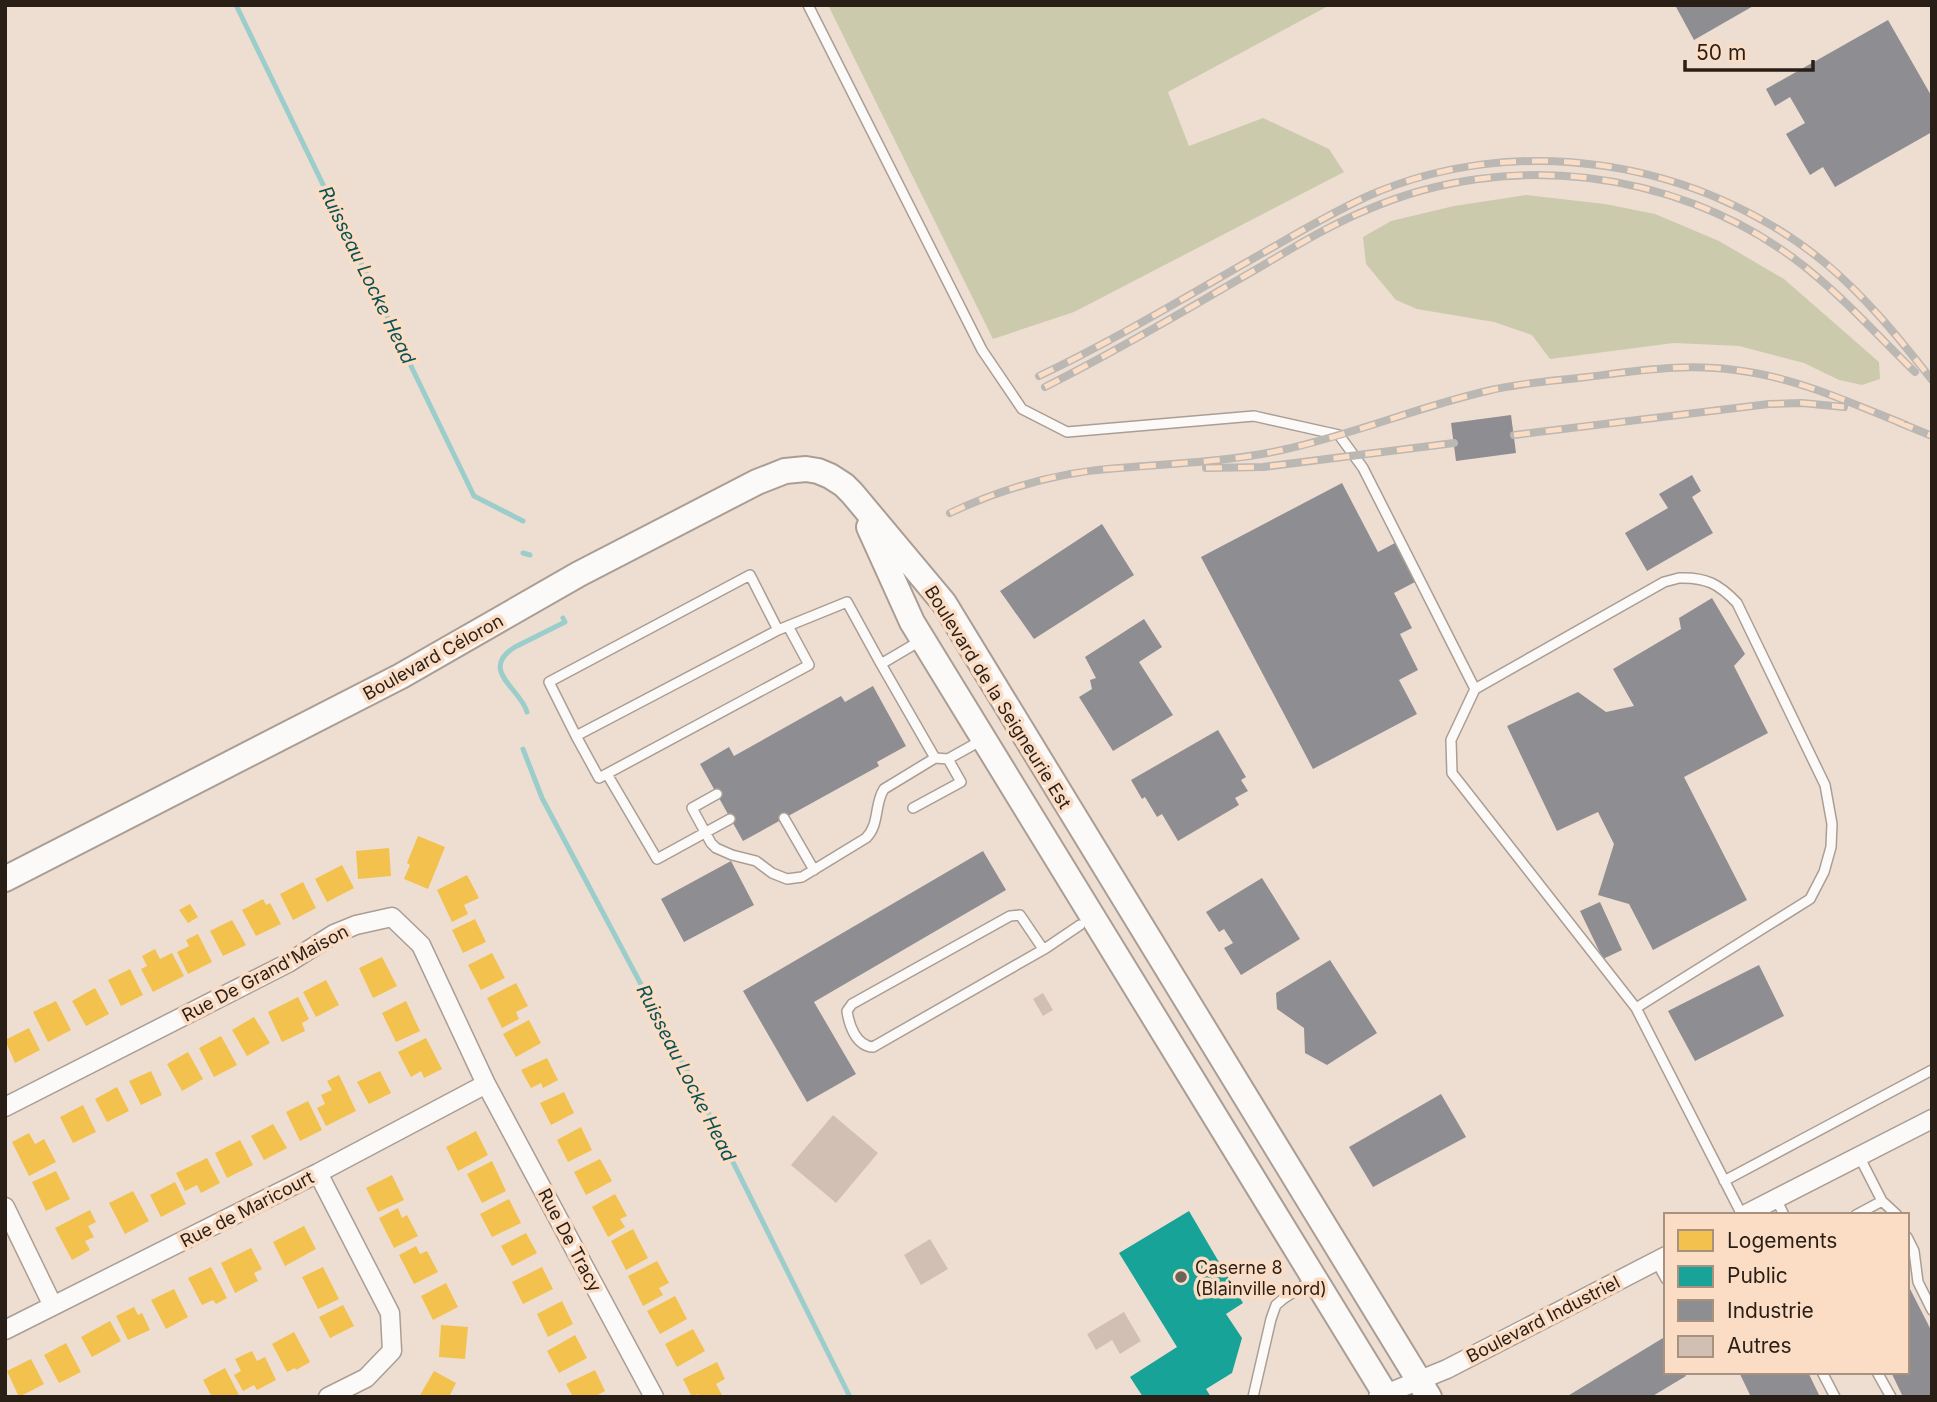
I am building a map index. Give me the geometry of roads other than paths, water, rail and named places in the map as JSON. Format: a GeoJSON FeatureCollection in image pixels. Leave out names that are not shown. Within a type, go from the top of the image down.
{"type":"FeatureCollection","features":[{"type":"Feature","properties":{"kind":"main road","name":"Boulevard Céloron"},"geometry":{"type":"LineString","coordinates":[[5,879],[411,671],[589,569],[774,475],[798,469],[818,471],[844,485],[858,500]]}},
{"type":"Feature","properties":{"kind":"main road","name":"Boulevard de la Seigneurie Est"},"geometry":{"type":"LineString","coordinates":[[858,500],[912,622],[984,739],[1091,929],[1136,988],[1383,1396]]}},
{"type":"Feature","properties":{"kind":"main road","name":"Boulevard de la Seigneurie Est"},"geometry":{"type":"LineString","coordinates":[[858,500],[944,603],[1424,1389]]}},
{"type":"Feature","properties":{"kind":"main road"},"geometry":{"type":"LineString","coordinates":[[984,739],[1016,720]]}},
{"type":"Feature","properties":{"kind":"main road"},"geometry":{"type":"LineString","coordinates":[[1091,929],[1133,914]]}},
{"type":"Feature","properties":{"kind":"main road"},"geometry":{"type":"LineString","coordinates":[[1136,988],[1167,969]]}},
{"type":"Feature","properties":{"kind":"main road"},"geometry":{"type":"LineString","coordinates":[[1208,1107],[1240,1088]]}},
{"type":"Feature","properties":{"kind":"main road"},"geometry":{"type":"LineString","coordinates":[[1237,1153],[1269,1134]]}},
{"type":"Feature","properties":{"kind":"street","name":"Rue De Grand'Maison"},"geometry":{"type":"LineString","coordinates":[[5,1107],[288,963],[334,934],[356,925],[392,917],[421,946],[486,1084]]}},
{"type":"Feature","properties":{"kind":"street","name":"Rue de Maricourt"},"geometry":{"type":"LineString","coordinates":[[5,1330],[318,1173],[486,1084]]}},
{"type":"Feature","properties":{"kind":"street","name":"Rue De Tracy"},"geometry":{"type":"LineString","coordinates":[[486,1084],[654,1397]]}},
{"type":"Feature","properties":{"kind":"street"},"geometry":{"type":"LineString","coordinates":[[1752,1213],[1780,1207],[1859,1156],[1932,1119]]}},
{"type":"Feature","properties":{"kind":"street"},"geometry":{"type":"LineString","coordinates":[[318,1173],[390,1314],[392,1351],[366,1378],[328,1397]]}},
{"type":"Feature","properties":{"kind":"street"},"geometry":{"type":"LineString","coordinates":[[5,1207],[53,1306]]}},
{"type":"Feature","properties":{"kind":"street","name":"Boulevard Industriel"},"geometry":{"type":"LineString","coordinates":[[1383,1396],[1424,1389],[1447,1369],[1661,1258]]}},
{"type":"Feature","properties":{"kind":"lane"},"geometry":{"type":"LineString","coordinates":[[808,5],[982,350],[1022,409],[1067,432],[1254,416],[1339,435],[1363,468],[1475,690]]}},
{"type":"Feature","properties":{"kind":"lane"},"geometry":{"type":"LineString","coordinates":[[778,630],[750,575],[549,682],[599,778],[809,666],[788,626]]}},
{"type":"Feature","properties":{"kind":"lane"},"geometry":{"type":"LineString","coordinates":[[1636,1008],[1810,899],[1824,872],[1831,847],[1832,824],[1825,785],[1737,603],[1723,587],[1708,580],[1679,578],[1664,582],[1475,690],[1451,740],[1452,773],[1636,1008],[1742,1213]]}},
{"type":"Feature","properties":{"kind":"lane"},"geometry":{"type":"LineString","coordinates":[[576,736],[778,630],[847,601],[934,758]]}},
{"type":"Feature","properties":{"kind":"lane"},"geometry":{"type":"LineString","coordinates":[[881,664],[923,640]]}},
{"type":"Feature","properties":{"kind":"lane"},"geometry":{"type":"LineString","coordinates":[[717,794],[692,808],[716,848],[756,861],[772,873],[787,879],[802,877],[870,834],[884,789],[934,758],[948,759],[984,739]]}},
{"type":"Feature","properties":{"kind":"lane"},"geometry":{"type":"LineString","coordinates":[[913,808],[961,782],[948,759]]}},
{"type":"Feature","properties":{"kind":"lane"},"geometry":{"type":"LineString","coordinates":[[607,774],[657,859],[730,819]]}},
{"type":"Feature","properties":{"kind":"lane"},"geometry":{"type":"LineString","coordinates":[[784,818],[814,870]]}},
{"type":"Feature","properties":{"kind":"lane"},"geometry":{"type":"LineString","coordinates":[[1046,948],[1041,946],[1020,915],[1010,916],[852,1004],[846,1011],[849,1022],[860,1042],[865,1047],[873,1047],[1046,948],[1091,929]]}},
{"type":"Feature","properties":{"kind":"lane"},"geometry":{"type":"LineString","coordinates":[[1724,1181],[1932,1070]]}},
{"type":"Feature","properties":{"kind":"lane"},"geometry":{"type":"LineString","coordinates":[[1859,1156],[1882,1200],[1895,1213]]}},
{"type":"Feature","properties":{"kind":"lane"},"geometry":{"type":"LineString","coordinates":[[1859,1213],[1882,1200]]}},
{"type":"Feature","properties":{"kind":"lane"},"geometry":{"type":"LineString","coordinates":[[1909,1241],[1914,1251],[1918,1282],[1932,1310]]}},
{"type":"Feature","properties":{"kind":"lane"},"geometry":{"type":"LineString","coordinates":[[1253,1397],[1276,1305],[1313,1279]]}},
{"type":"Feature","properties":{"kind":"lane"},"geometry":{"type":"LineString","coordinates":[[1823,1374],[1835,1397]]}},
{"type":"Feature","properties":{"kind":"lane"},"geometry":{"type":"LineString","coordinates":[[1878,1374],[1891,1397]]}},
{"type":"Feature","properties":{"kind":"waterway","name":"Ruisseau Locke Head"},"geometry":{"type":"LineString","coordinates":[[236,5],[474,496],[523,521]]}},
{"type":"Feature","properties":{"kind":"waterway","name":"Ruisseau Locke Head"},"geometry":{"type":"LineString","coordinates":[[523,553],[530,555]]}},
{"type":"Feature","properties":{"kind":"waterway","name":"Ruisseau Locke Head"},"geometry":{"type":"LineString","coordinates":[[527,712],[505,680],[500,664],[505,655],[515,647],[565,622],[563,618]]}},
{"type":"Feature","properties":{"kind":"waterway","name":"Ruisseau Locke Head"},"geometry":{"type":"LineString","coordinates":[[523,749],[542,798],[695,1086],[850,1397]]}},
{"type":"Feature","properties":{"kind":"railway"},"geometry":{"type":"LineString","coordinates":[[1039,376],[1123,333],[1368,196],[1425,176],[1485,164],[1545,161],[1606,166],[1665,179],[1722,200],[1776,228],[1825,263],[1854,290],[1932,380]]}},
{"type":"Feature","properties":{"kind":"railway"},"geometry":{"type":"LineString","coordinates":[[1045,387],[1308,239],[1369,209],[1422,191],[1476,179],[1532,175],[1587,178],[1641,188],[1694,204],[1745,227],[1792,257],[1825,283],[1915,372]]}},
{"type":"Feature","properties":{"kind":"railway"},"geometry":{"type":"LineString","coordinates":[[1108,469],[1261,454],[1334,437],[1499,388],[1679,368],[1716,368],[1779,378],[1906,425]]}},
{"type":"Feature","properties":{"kind":"railway"},"geometry":{"type":"LineString","coordinates":[[1514,435],[1769,404],[1802,403],[1844,407]]}},
{"type":"Feature","properties":{"kind":"railway"},"geometry":{"type":"LineString","coordinates":[[1898,422],[1932,436]]}},
{"type":"Feature","properties":{"kind":"railway"},"geometry":{"type":"LineString","coordinates":[[1206,468],[1263,467],[1454,443]]}},
{"type":"Feature","properties":{"kind":"railway"},"geometry":{"type":"LineString","coordinates":[[950,513],[990,496],[1053,477],[1118,468]]}},
{"type":"Feature","properties":{"kind":"place","name":"Caserne 8 (Blainville nord)"},"geometry":{"type":"Point","coordinates":[1181,1277]}}]}
